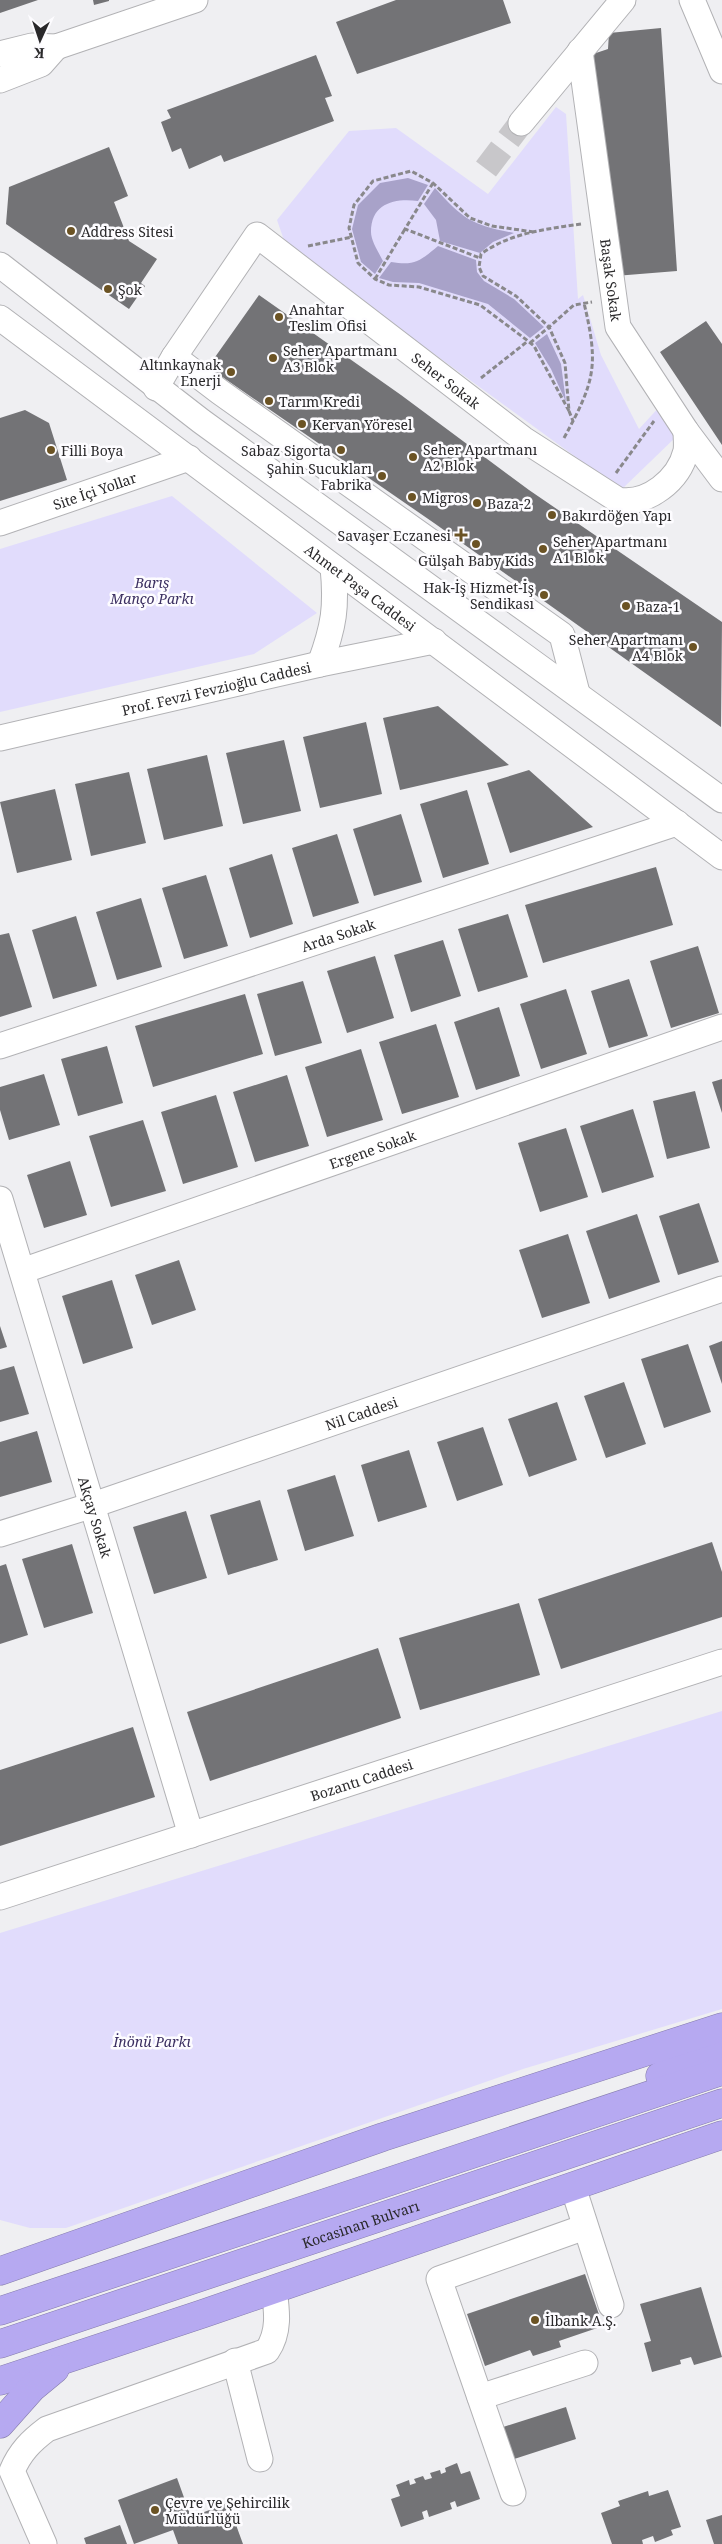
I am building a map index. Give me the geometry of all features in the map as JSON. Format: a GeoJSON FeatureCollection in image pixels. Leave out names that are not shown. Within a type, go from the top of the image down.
{"type":"FeatureCollection","features":[{"type":"Feature","properties":{"kind":"highway"},"geometry":{"type":"LineString","coordinates":[[0,2271],[383,2137],[722,2027]]}},
{"type":"Feature","properties":{"kind":"highway"},"geometry":{"type":"LineString","coordinates":[[554,2127],[722,2046]]}},
{"type":"Feature","properties":{"kind":"highway"},"geometry":{"type":"LineString","coordinates":[[0,2311],[722,2071]]}},
{"type":"Feature","properties":{"kind":"highway","name":"Kocasinan Bulvarı"},"geometry":{"type":"LineString","coordinates":[[0,2344],[722,2103]]}},
{"type":"Feature","properties":{"kind":"highway"},"geometry":{"type":"LineString","coordinates":[[566,2156],[722,2119]]}},
{"type":"Feature","properties":{"kind":"highway"},"geometry":{"type":"LineString","coordinates":[[0,2381],[274,2290],[722,2136]]}},
{"type":"Feature","properties":{"kind":"highway"},"geometry":{"type":"LineString","coordinates":[[0,2252],[43,2256]]}},
{"type":"Feature","properties":{"kind":"highway"},"geometry":{"type":"LineString","coordinates":[[0,2424],[32,2388],[48,2374],[84,2354]]}},
{"type":"Feature","properties":{"kind":"street"},"geometry":{"type":"LineString","coordinates":[[0,54],[32,46],[56,47],[195,0]]}},
{"type":"Feature","properties":{"kind":"street"},"geometry":{"type":"LineString","coordinates":[[521,123],[623,0]]}},
{"type":"Feature","properties":{"kind":"street"},"geometry":{"type":"LineString","coordinates":[[692,0],[722,71]]}},
{"type":"Feature","properties":{"kind":"street"},"geometry":{"type":"LineString","coordinates":[[0,80],[41,64],[56,47]]}},
{"type":"Feature","properties":{"kind":"street","name":"Başak Sokak"},"geometry":{"type":"LineString","coordinates":[[580,51],[605,221],[618,327],[686,431],[722,479]]}},
{"type":"Feature","properties":{"kind":"street"},"geometry":{"type":"LineString","coordinates":[[156,388],[174,357],[265,241]]}},
{"type":"Feature","properties":{"kind":"street","name":"Seher Sokak"},"geometry":{"type":"LineString","coordinates":[[265,241],[524,439],[611,495]]}},
{"type":"Feature","properties":{"kind":"street"},"geometry":{"type":"LineString","coordinates":[[0,265],[156,388],[722,800]]}},
{"type":"Feature","properties":{"kind":"street","name":"Ahmet Paşa Caddesi"},"geometry":{"type":"LineString","coordinates":[[0,318],[722,857]]}},
{"type":"Feature","properties":{"kind":"street"},"geometry":{"type":"LineString","coordinates":[[174,357],[220,392],[562,636],[577,693]]}},
{"type":"Feature","properties":{"kind":"street"},"geometry":{"type":"LineString","coordinates":[[611,495],[631,502],[644,499],[663,486],[682,461],[686,450],[686,431]]}},
{"type":"Feature","properties":{"kind":"street","name":"Site İçi Yollar"},"geometry":{"type":"LineString","coordinates":[[0,523],[189,458]]}},
{"type":"Feature","properties":{"kind":"street"},"geometry":{"type":"LineString","coordinates":[[320,664],[332,631],[335,607],[333,567]]}},
{"type":"Feature","properties":{"kind":"street","name":"Prof. Fevzi Fevzioğlu Caddesi"},"geometry":{"type":"LineString","coordinates":[[0,738],[320,664],[434,641]]}},
{"type":"Feature","properties":{"kind":"street","name":"Arda Sokak"},"geometry":{"type":"LineString","coordinates":[[0,1046],[677,823]]}},
{"type":"Feature","properties":{"kind":"street","name":"Ergene Sokak"},"geometry":{"type":"LineString","coordinates":[[22,1271],[722,1027]]}},
{"type":"Feature","properties":{"kind":"street","name":"Akçay Sokak"},"geometry":{"type":"LineString","coordinates":[[0,1199],[191,1836]]}},
{"type":"Feature","properties":{"kind":"street","name":"Nil Caddesi"},"geometry":{"type":"LineString","coordinates":[[0,1534],[93,1505],[722,1289]]}},
{"type":"Feature","properties":{"kind":"street","name":"Bozantı Caddesi"},"geometry":{"type":"LineString","coordinates":[[0,1897],[722,1662]]}},
{"type":"Feature","properties":{"kind":"street"},"geometry":{"type":"LineString","coordinates":[[573,2187],[610,2305]]}},
{"type":"Feature","properties":{"kind":"street"},"geometry":{"type":"LineString","coordinates":[[513,2493],[439,2279],[585,2226]]}},
{"type":"Feature","properties":{"kind":"street"},"geometry":{"type":"LineString","coordinates":[[44,2544],[12,2471],[18,2457],[28,2443],[47,2429],[267,2350],[272,2343],[278,2319],[274,2290]]}},
{"type":"Feature","properties":{"kind":"street"},"geometry":{"type":"LineString","coordinates":[[235,2361],[260,2459]]}},
{"type":"Feature","properties":{"kind":"street"},"geometry":{"type":"LineString","coordinates":[[480,2397],[585,2363]]}},
{"type":"Feature","properties":{"kind":"path"},"geometry":{"type":"LineString","coordinates":[[534,232],[492,226],[470,218],[433,183],[411,171],[373,182],[354,205],[349,228],[358,263],[375,279],[388,285],[418,287],[480,305],[534,346],[569,411],[572,421]]}},
{"type":"Feature","properties":{"kind":"path"},"geometry":{"type":"LineString","coordinates":[[375,279],[433,183]]}},
{"type":"Feature","properties":{"kind":"path"},"geometry":{"type":"LineString","coordinates":[[569,411],[566,363],[549,326],[516,296],[482,276],[479,267],[480,258],[498,241],[534,232],[605,221]]}},
{"type":"Feature","properties":{"kind":"path"},"geometry":{"type":"LineString","coordinates":[[405,229],[480,258]]}},
{"type":"Feature","properties":{"kind":"path"},"geometry":{"type":"LineString","coordinates":[[265,241],[314,245],[352,237]]}},
{"type":"Feature","properties":{"kind":"path"},"geometry":{"type":"LineString","coordinates":[[463,393],[574,305],[614,298]]}},
{"type":"Feature","properties":{"kind":"path"},"geometry":{"type":"LineString","coordinates":[[553,458],[584,398],[594,367],[593,341],[584,303]]}},
{"type":"Feature","properties":{"kind":"path"},"geometry":{"type":"LineString","coordinates":[[611,495],[668,402]]}},
{"type":"Feature","properties":{"kind":"green space"},"geometry":{"type":"Polygon","coordinates":[[[556,107],[566,114],[578,299],[583,295],[601,355],[639,429],[662,404],[679,434],[621,490],[286,246],[277,220],[349,131],[396,128],[488,194],[556,107]]]}},
{"type":"Feature","properties":{"kind":"green space","name":"Barış Manço Parkı"},"geometry":{"type":"Polygon","coordinates":[[[172,496],[317,613],[254,654],[0,712],[0,549],[172,496]]]}},
{"type":"Feature","properties":{"kind":"green space","name":"İnönü Parkı"},"geometry":{"type":"Polygon","coordinates":[[[722,1711],[722,2009],[523,2069],[66,2228],[30,2228],[0,2220],[0,1933],[722,1711]]]}},
{"type":"Feature","properties":{"kind":"shaded area"},"geometry":{"type":"Polygon","coordinates":[[[408,178],[428,185],[418,201],[409,200],[386,204],[375,215],[372,222],[371,236],[383,261],[375,274],[361,262],[352,229],[358,205],[380,183],[408,178]]]}},
{"type":"Feature","properties":{"kind":"shaded area"},"geometry":{"type":"Polygon","coordinates":[[[435,188],[470,220],[488,227],[514,233],[493,242],[480,253],[440,241],[436,220],[424,204],[435,188]]]}},
{"type":"Feature","properties":{"kind":"shaded area"},"geometry":{"type":"Polygon","coordinates":[[[438,246],[476,260],[477,272],[484,281],[514,299],[544,327],[530,338],[488,304],[419,283],[393,282],[379,278],[391,262],[412,263],[438,246]]]}},
{"type":"Feature","properties":{"kind":"shaded area"},"geometry":{"type":"Polygon","coordinates":[[[547,334],[561,364],[566,402],[551,369],[535,343],[547,334]]]}},
{"type":"Feature","properties":{"kind":"building"},"geometry":{"type":"Polygon","coordinates":[[[0,0],[38,0],[0,13],[0,0]]]}},
{"type":"Feature","properties":{"kind":"building"},"geometry":{"type":"Polygon","coordinates":[[[93,0],[109,0],[109,1],[94,5],[93,0]]]}},
{"type":"Feature","properties":{"kind":"building"},"geometry":{"type":"Polygon","coordinates":[[[396,0],[503,0],[511,23],[357,74],[336,22],[396,0]]]}},
{"type":"Feature","properties":{"kind":"building"},"geometry":{"type":"Polygon","coordinates":[[[661,28],[677,271],[615,276],[590,55],[608,49],[609,33],[661,28]]]}},
{"type":"Feature","properties":{"kind":"building"},"geometry":{"type":"Polygon","coordinates":[[[316,55],[332,96],[325,98],[334,121],[224,162],[221,155],[189,169],[181,148],[172,152],[161,122],[171,118],[167,110],[316,55]]]}},
{"type":"Feature","properties":{"kind":"building","name":"Address Sitesi"},"geometry":{"type":"Polygon","coordinates":[[[109,147],[128,196],[114,202],[129,241],[157,259],[141,283],[145,286],[129,309],[6,224],[9,187],[109,147]]]}},
{"type":"Feature","properties":{"kind":"building"},"geometry":{"type":"Polygon","coordinates":[[[259,295],[401,395],[529,490],[722,622],[721,727],[434,523],[208,367],[259,295]]]}},
{"type":"Feature","properties":{"kind":"building"},"geometry":{"type":"Polygon","coordinates":[[[706,321],[722,344],[722,445],[660,352],[706,321]]]}},
{"type":"Feature","properties":{"kind":"building"},"geometry":{"type":"Polygon","coordinates":[[[25,410],[49,423],[67,480],[0,501],[0,418],[25,410]]]}},
{"type":"Feature","properties":{"kind":"building"},"geometry":{"type":"Polygon","coordinates":[[[438,706],[509,765],[400,790],[383,718],[438,706]]]}},
{"type":"Feature","properties":{"kind":"building"},"geometry":{"type":"Polygon","coordinates":[[[366,722],[382,794],[320,808],[303,737],[366,722]]]}},
{"type":"Feature","properties":{"kind":"building"},"geometry":{"type":"Polygon","coordinates":[[[284,740],[301,811],[243,824],[226,753],[284,740]]]}},
{"type":"Feature","properties":{"kind":"building"},"geometry":{"type":"Polygon","coordinates":[[[207,755],[223,826],[164,840],[147,769],[207,755]]]}},
{"type":"Feature","properties":{"kind":"building"},"geometry":{"type":"Polygon","coordinates":[[[529,770],[593,827],[510,853],[487,783],[529,770]]]}},
{"type":"Feature","properties":{"kind":"building"},"geometry":{"type":"Polygon","coordinates":[[[129,772],[146,843],[91,856],[75,784],[129,772]]]}},
{"type":"Feature","properties":{"kind":"building"},"geometry":{"type":"Polygon","coordinates":[[[55,789],[72,860],[17,873],[0,802],[55,789]]]}},
{"type":"Feature","properties":{"kind":"building"},"geometry":{"type":"Polygon","coordinates":[[[467,790],[489,864],[443,878],[420,804],[467,790]]]}},
{"type":"Feature","properties":{"kind":"building"},"geometry":{"type":"Polygon","coordinates":[[[401,814],[422,882],[374,896],[353,829],[401,814]]]}},
{"type":"Feature","properties":{"kind":"building"},"geometry":{"type":"Polygon","coordinates":[[[337,834],[359,903],[313,917],[292,848],[337,834]]]}},
{"type":"Feature","properties":{"kind":"building"},"geometry":{"type":"Polygon","coordinates":[[[272,854],[293,924],[250,938],[229,868],[272,854]]]}},
{"type":"Feature","properties":{"kind":"building"},"geometry":{"type":"Polygon","coordinates":[[[656,867],[673,925],[543,963],[525,905],[656,867]]]}},
{"type":"Feature","properties":{"kind":"building"},"geometry":{"type":"Polygon","coordinates":[[[206,875],[228,946],[184,959],[162,888],[206,875]]]}},
{"type":"Feature","properties":{"kind":"building"},"geometry":{"type":"Polygon","coordinates":[[[141,898],[162,967],[117,980],[96,912],[141,898]]]}},
{"type":"Feature","properties":{"kind":"building"},"geometry":{"type":"Polygon","coordinates":[[[508,914],[528,977],[478,992],[458,929],[508,914]]]}},
{"type":"Feature","properties":{"kind":"building"},"geometry":{"type":"Polygon","coordinates":[[[76,916],[97,986],[53,999],[32,930],[76,916]]]}},
{"type":"Feature","properties":{"kind":"building"},"geometry":{"type":"Polygon","coordinates":[[[9,933],[32,1007],[0,1017],[0,935],[9,933]]]}},
{"type":"Feature","properties":{"kind":"building"},"geometry":{"type":"Polygon","coordinates":[[[443,940],[461,996],[411,1012],[394,955],[443,940]]]}},
{"type":"Feature","properties":{"kind":"building"},"geometry":{"type":"Polygon","coordinates":[[[698,946],[719,1013],[671,1028],[650,961],[698,946]]]}},
{"type":"Feature","properties":{"kind":"building"},"geometry":{"type":"Polygon","coordinates":[[[375,956],[394,1018],[347,1033],[327,971],[375,956]]]}},
{"type":"Feature","properties":{"kind":"building"},"geometry":{"type":"Polygon","coordinates":[[[629,979],[648,1036],[609,1048],[591,991],[629,979]]]}},
{"type":"Feature","properties":{"kind":"building"},"geometry":{"type":"Polygon","coordinates":[[[303,981],[322,1043],[275,1056],[257,994],[303,981]]]}},
{"type":"Feature","properties":{"kind":"building"},"geometry":{"type":"Polygon","coordinates":[[[566,989],[587,1054],[541,1069],[520,1004],[566,989]]]}},
{"type":"Feature","properties":{"kind":"building"},"geometry":{"type":"Polygon","coordinates":[[[245,994],[263,1054],[153,1087],[135,1026],[245,994]]]}},
{"type":"Feature","properties":{"kind":"building"},"geometry":{"type":"Polygon","coordinates":[[[499,1007],[520,1076],[476,1090],[454,1022],[499,1007]]]}},
{"type":"Feature","properties":{"kind":"building"},"geometry":{"type":"Polygon","coordinates":[[[436,1024],[459,1097],[402,1114],[379,1042],[436,1024]]]}},
{"type":"Feature","properties":{"kind":"building"},"geometry":{"type":"Polygon","coordinates":[[[107,1046],[123,1103],[78,1116],[61,1059],[107,1046]]]}},
{"type":"Feature","properties":{"kind":"building"},"geometry":{"type":"Polygon","coordinates":[[[361,1049],[383,1120],[327,1137],[305,1067],[361,1049]]]}},
{"type":"Feature","properties":{"kind":"building"},"geometry":{"type":"Polygon","coordinates":[[[44,1074],[60,1125],[9,1140],[0,1110],[0,1087],[44,1074]]]}},
{"type":"Feature","properties":{"kind":"building"},"geometry":{"type":"Polygon","coordinates":[[[287,1075],[309,1146],[255,1162],[233,1092],[287,1075]]]}},
{"type":"Feature","properties":{"kind":"building"},"geometry":{"type":"Polygon","coordinates":[[[722,1079],[722,1113],[712,1082],[722,1079]]]}},
{"type":"Feature","properties":{"kind":"building"},"geometry":{"type":"Polygon","coordinates":[[[695,1091],[710,1148],[667,1159],[653,1101],[695,1091]]]}},
{"type":"Feature","properties":{"kind":"building"},"geometry":{"type":"Polygon","coordinates":[[[216,1095],[238,1167],[183,1184],[161,1112],[216,1095]]]}},
{"type":"Feature","properties":{"kind":"building"},"geometry":{"type":"Polygon","coordinates":[[[633,1109],[654,1177],[602,1193],[580,1126],[633,1109]]]}},
{"type":"Feature","properties":{"kind":"building"},"geometry":{"type":"Polygon","coordinates":[[[143,1120],[166,1191],[111,1207],[89,1136],[143,1120]]]}},
{"type":"Feature","properties":{"kind":"building"},"geometry":{"type":"Polygon","coordinates":[[[566,1128],[588,1197],[540,1212],[518,1143],[566,1128]]]}},
{"type":"Feature","properties":{"kind":"building"},"geometry":{"type":"Polygon","coordinates":[[[70,1161],[87,1215],[44,1228],[27,1175],[70,1161]]]}},
{"type":"Feature","properties":{"kind":"building"},"geometry":{"type":"Polygon","coordinates":[[[699,1203],[719,1262],[678,1275],[659,1216],[699,1203]]]}},
{"type":"Feature","properties":{"kind":"building"},"geometry":{"type":"Polygon","coordinates":[[[637,1214],[660,1282],[609,1299],[586,1231],[637,1214]]]}},
{"type":"Feature","properties":{"kind":"building"},"geometry":{"type":"Polygon","coordinates":[[[568,1234],[590,1303],[542,1318],[519,1250],[568,1234]]]}},
{"type":"Feature","properties":{"kind":"building"},"geometry":{"type":"Polygon","coordinates":[[[179,1260],[196,1310],[152,1325],[135,1275],[179,1260]]]}},
{"type":"Feature","properties":{"kind":"building"},"geometry":{"type":"Polygon","coordinates":[[[112,1280],[133,1348],[83,1364],[62,1296],[112,1280]]]}},
{"type":"Feature","properties":{"kind":"building"},"geometry":{"type":"Polygon","coordinates":[[[0,1326],[7,1347],[0,1349],[0,1326]]]}},
{"type":"Feature","properties":{"kind":"building"},"geometry":{"type":"Polygon","coordinates":[[[722,1341],[722,1384],[709,1346],[722,1341]]]}},
{"type":"Feature","properties":{"kind":"building"},"geometry":{"type":"Polygon","coordinates":[[[688,1344],[711,1412],[664,1428],[641,1359],[688,1344]]]}},
{"type":"Feature","properties":{"kind":"building"},"geometry":{"type":"Polygon","coordinates":[[[14,1366],[29,1414],[0,1422],[0,1370],[14,1366]]]}},
{"type":"Feature","properties":{"kind":"building"},"geometry":{"type":"Polygon","coordinates":[[[624,1382],[646,1444],[606,1458],[584,1396],[624,1382]]]}},
{"type":"Feature","properties":{"kind":"building"},"geometry":{"type":"Polygon","coordinates":[[[557,1402],[577,1460],[529,1477],[508,1419],[557,1402]]]}},
{"type":"Feature","properties":{"kind":"building"},"geometry":{"type":"Polygon","coordinates":[[[483,1427],[503,1485],[457,1501],[437,1442],[483,1427]]]}},
{"type":"Feature","properties":{"kind":"building"},"geometry":{"type":"Polygon","coordinates":[[[37,1431],[52,1482],[0,1497],[0,1442],[37,1431]]]}},
{"type":"Feature","properties":{"kind":"building"},"geometry":{"type":"Polygon","coordinates":[[[409,1450],[427,1507],[378,1522],[361,1465],[409,1450]]]}},
{"type":"Feature","properties":{"kind":"building"},"geometry":{"type":"Polygon","coordinates":[[[335,1475],[354,1536],[305,1551],[287,1490],[335,1475]]]}},
{"type":"Feature","properties":{"kind":"building"},"geometry":{"type":"Polygon","coordinates":[[[260,1500],[278,1560],[228,1575],[210,1515],[260,1500]]]}},
{"type":"Feature","properties":{"kind":"building"},"geometry":{"type":"Polygon","coordinates":[[[186,1511],[207,1578],[154,1594],[133,1527],[186,1511]]]}},
{"type":"Feature","properties":{"kind":"building"},"geometry":{"type":"Polygon","coordinates":[[[712,1542],[722,1572],[722,1617],[561,1669],[538,1599],[712,1542]]]}},
{"type":"Feature","properties":{"kind":"building"},"geometry":{"type":"Polygon","coordinates":[[[72,1544],[93,1613],[44,1628],[22,1559],[72,1544]]]}},
{"type":"Feature","properties":{"kind":"building"},"geometry":{"type":"Polygon","coordinates":[[[6,1564],[28,1635],[0,1644],[0,1566],[6,1564]]]}},
{"type":"Feature","properties":{"kind":"building"},"geometry":{"type":"Polygon","coordinates":[[[519,1603],[540,1675],[420,1710],[399,1638],[519,1603]]]}},
{"type":"Feature","properties":{"kind":"building"},"geometry":{"type":"Polygon","coordinates":[[[378,1648],[401,1718],[210,1781],[187,1712],[378,1648]]]}},
{"type":"Feature","properties":{"kind":"building"},"geometry":{"type":"Polygon","coordinates":[[[133,1727],[155,1797],[0,1846],[0,1770],[133,1727]]]}},
{"type":"Feature","properties":{"kind":"building","name":"İlbank A.Ş."},"geometry":{"type":"Polygon","coordinates":[[[585,2274],[603,2326],[559,2341],[561,2347],[533,2356],[530,2350],[485,2366],[467,2314],[585,2274]]]}},
{"type":"Feature","properties":{"kind":"building"},"geometry":{"type":"Polygon","coordinates":[[[701,2287],[722,2357],[694,2365],[691,2357],[680,2360],[681,2364],[652,2372],[644,2343],[651,2341],[640,2304],[701,2287]]]}},
{"type":"Feature","properties":{"kind":"building"},"geometry":{"type":"Polygon","coordinates":[[[566,2407],[576,2439],[508,2461],[497,2429],[566,2407]]]}},
{"type":"Feature","properties":{"kind":"building"},"geometry":{"type":"Polygon","coordinates":[[[457,2463],[461,2474],[470,2471],[480,2499],[457,2507],[455,2501],[450,2503],[452,2509],[429,2517],[427,2510],[422,2512],[424,2519],[401,2527],[391,2499],[400,2496],[396,2485],[409,2480],[410,2485],[416,2483],[414,2479],[423,2476],[425,2480],[432,2478],[430,2473],[440,2470],[441,2474],[446,2472],[445,2468],[457,2463]]]}},
{"type":"Feature","properties":{"kind":"building","name":"Çevre ve Şehircilik Müdürlüğü"},"geometry":{"type":"Polygon","coordinates":[[[177,2478],[191,2517],[228,2503],[243,2544],[178,2544],[173,2530],[134,2544],[118,2500],[177,2478]]]}},
{"type":"Feature","properties":{"kind":"building"},"geometry":{"type":"Polygon","coordinates":[[[668,2490],[681,2527],[671,2530],[673,2535],[655,2542],[653,2536],[642,2540],[643,2544],[612,2544],[601,2513],[620,2506],[618,2501],[648,2491],[649,2496],[668,2490]]]}},
{"type":"Feature","properties":{"kind":"building"},"geometry":{"type":"Polygon","coordinates":[[[722,2515],[722,2544],[714,2544],[706,2520],[722,2515]]]}},
{"type":"Feature","properties":{"kind":"building"},"geometry":{"type":"Polygon","coordinates":[[[120,2525],[127,2544],[86,2544],[84,2538],[120,2525]]]}},
{"type":"Feature","properties":{"kind":"tunnel"},"geometry":{"type":"LineString","coordinates":[[486,169],[521,123]]}},
{"type":"Feature","properties":{"kind":"place","name":"Address Sitesi"},"geometry":{"type":"Point","coordinates":[71,231]}},
{"type":"Feature","properties":{"kind":"place","name":"Şok"},"geometry":{"type":"Point","coordinates":[108,289]}},
{"type":"Feature","properties":{"kind":"place","name":"Anahtar Teslim Ofisi"},"geometry":{"type":"Point","coordinates":[279,317]}},
{"type":"Feature","properties":{"kind":"place","name":"Seher Apartmanı A3 Blok"},"geometry":{"type":"Point","coordinates":[273,358]}},
{"type":"Feature","properties":{"kind":"place","name":"Altınkaynak Enerji"},"geometry":{"type":"Point","coordinates":[231,372]}},
{"type":"Feature","properties":{"kind":"place","name":"Tarım Kredi"},"geometry":{"type":"Point","coordinates":[269,401]}},
{"type":"Feature","properties":{"kind":"place","name":"Kervan Yöresel"},"geometry":{"type":"Point","coordinates":[302,424]}},
{"type":"Feature","properties":{"kind":"place","name":"Filli Boya"},"geometry":{"type":"Point","coordinates":[51,450]}},
{"type":"Feature","properties":{"kind":"place","name":"Sabaz Sigorta"},"geometry":{"type":"Point","coordinates":[341,450]}},
{"type":"Feature","properties":{"kind":"place","name":"Seher Apartmanı A2 Blok"},"geometry":{"type":"Point","coordinates":[413,457]}},
{"type":"Feature","properties":{"kind":"place","name":"Şahin Sucukları Fabrika"},"geometry":{"type":"Point","coordinates":[382,476]}},
{"type":"Feature","properties":{"kind":"place","name":"Migros"},"geometry":{"type":"Point","coordinates":[412,497]}},
{"type":"Feature","properties":{"kind":"place","name":"Baza-2"},"geometry":{"type":"Point","coordinates":[477,503]}},
{"type":"Feature","properties":{"kind":"place","name":"Bakırdöğen Yapı"},"geometry":{"type":"Point","coordinates":[552,515]}},
{"type":"Feature","properties":{"kind":"place","name":"Savaşer Eczanesi"},"geometry":{"type":"Point","coordinates":[461,535]}},
{"type":"Feature","properties":{"kind":"place","name":"Gülşah Baby Kids"},"geometry":{"type":"Point","coordinates":[476,544]}},
{"type":"Feature","properties":{"kind":"place","name":"Seher Apartmanı A1 Blok"},"geometry":{"type":"Point","coordinates":[543,549]}},
{"type":"Feature","properties":{"kind":"place","name":"Hak-İş Hizmet-İş Sendikası"},"geometry":{"type":"Point","coordinates":[544,595]}},
{"type":"Feature","properties":{"kind":"place","name":"Baza-1"},"geometry":{"type":"Point","coordinates":[626,606]}},
{"type":"Feature","properties":{"kind":"place","name":"Seher Apartmanı A4 Blok"},"geometry":{"type":"Point","coordinates":[693,647]}},
{"type":"Feature","properties":{"kind":"place","name":"İlbank A.Ş."},"geometry":{"type":"Point","coordinates":[535,2320]}},
{"type":"Feature","properties":{"kind":"place","name":"Çevre ve Şehircilik Müdürlüğü"},"geometry":{"type":"Point","coordinates":[155,2510]}}]}
